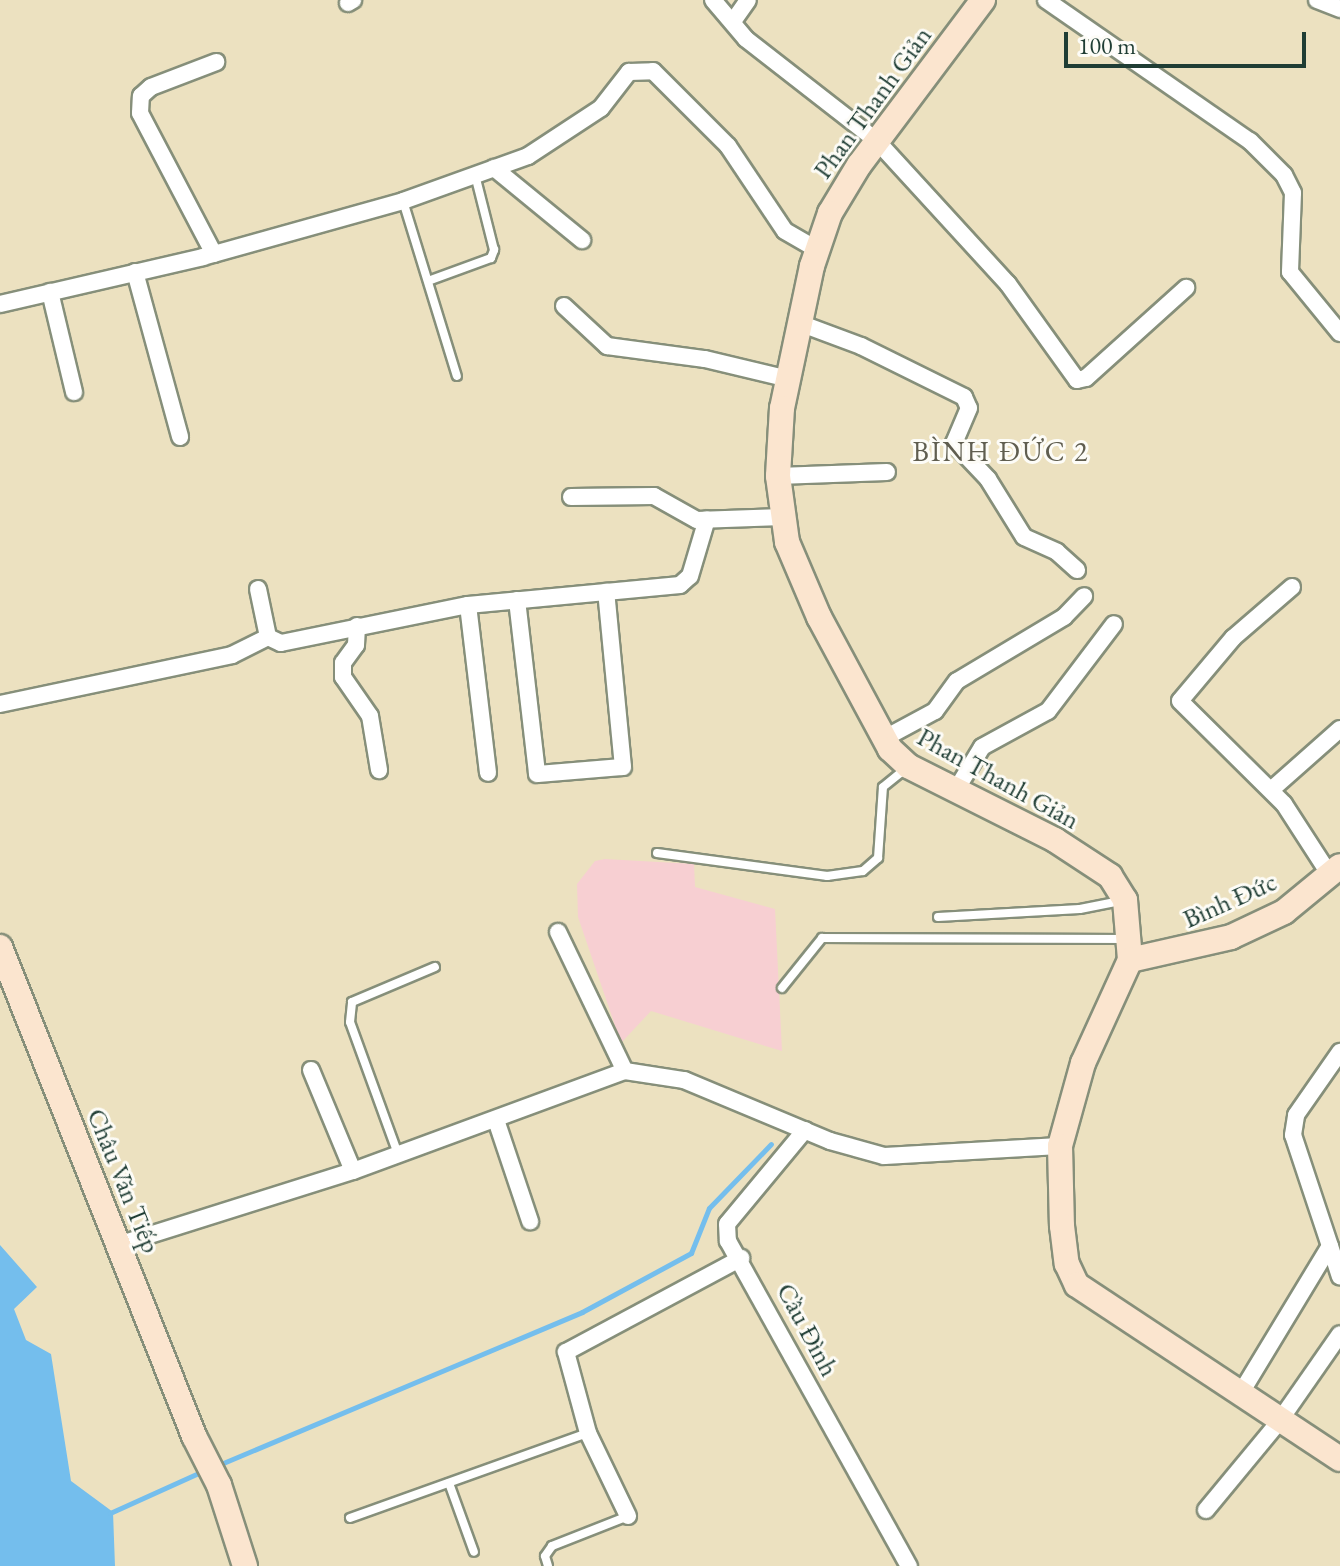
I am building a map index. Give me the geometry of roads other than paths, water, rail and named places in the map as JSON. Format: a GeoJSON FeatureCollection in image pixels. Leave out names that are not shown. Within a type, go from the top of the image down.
{"type":"FeatureCollection","features":[{"type":"Feature","properties":{"kind":"street"},"geometry":{"type":"LineString","coordinates":[[713,0],[734,20],[746,39],[877,141],[1008,284],[1077,380],[1086,378],[1186,288]]}},
{"type":"Feature","properties":{"kind":"street"},"geometry":{"type":"LineString","coordinates":[[734,20],[748,0]]}},
{"type":"Feature","properties":{"kind":"street","name":"Phan Thanh Giản"},"geometry":{"type":"LineString","coordinates":[[983,0],[877,141],[830,213],[818,250],[788,379],[778,476],[782,517],[787,542],[819,617],[883,739],[908,766],[1055,840],[1110,876],[1125,900],[1131,950]]}},
{"type":"Feature","properties":{"kind":"street"},"geometry":{"type":"LineString","coordinates":[[1046,0],[1250,141],[1284,175],[1293,193],[1290,272],[1340,333]]}},
{"type":"Feature","properties":{"kind":"street"},"geometry":{"type":"LineString","coordinates":[[1317,0],[1340,9]]}},
{"type":"Feature","properties":{"kind":"street"},"geometry":{"type":"LineString","coordinates":[[214,254],[140,113],[141,96],[151,87],[216,62]]}},
{"type":"Feature","properties":{"kind":"street"},"geometry":{"type":"LineString","coordinates":[[0,304],[214,254],[403,201],[494,168],[561,137],[601,108],[629,72],[653,71],[728,146],[785,231],[818,250]]}},
{"type":"Feature","properties":{"kind":"street"},"geometry":{"type":"LineString","coordinates":[[494,168],[582,240]]}},
{"type":"Feature","properties":{"kind":"street"},"geometry":{"type":"LineString","coordinates":[[135,272],[180,437]]}},
{"type":"Feature","properties":{"kind":"street"},"geometry":{"type":"LineString","coordinates":[[50,292],[74,392]]}},
{"type":"Feature","properties":{"kind":"street"},"geometry":{"type":"LineString","coordinates":[[564,306],[607,346],[705,359],[788,379]]}},
{"type":"Feature","properties":{"kind":"street"},"geometry":{"type":"LineString","coordinates":[[802,324],[861,346],[964,397],[969,408],[954,443],[988,479],[1024,537],[1057,552],[1077,570]]}},
{"type":"Feature","properties":{"kind":"street"},"geometry":{"type":"LineString","coordinates":[[778,476],[887,472]]}},
{"type":"Feature","properties":{"kind":"street"},"geometry":{"type":"LineString","coordinates":[[571,497],[654,496],[697,520],[782,517]]}},
{"type":"Feature","properties":{"kind":"street"},"geometry":{"type":"LineString","coordinates":[[268,637],[281,643],[468,605],[680,585],[690,576],[707,519]]}},
{"type":"Feature","properties":{"kind":"street"},"geometry":{"type":"LineString","coordinates":[[1292,587],[1233,638],[1180,701],[1271,790],[1335,871]]}},
{"type":"Feature","properties":{"kind":"street"},"geometry":{"type":"LineString","coordinates":[[258,589],[268,637]]}},
{"type":"Feature","properties":{"kind":"street"},"geometry":{"type":"LineString","coordinates":[[517,600],[537,774],[623,767],[606,592]]}},
{"type":"Feature","properties":{"kind":"street"},"geometry":{"type":"LineString","coordinates":[[883,739],[935,711],[957,681],[1064,617],[1084,596]]}},
{"type":"Feature","properties":{"kind":"street"},"geometry":{"type":"LineString","coordinates":[[468,605],[488,773]]}},
{"type":"Feature","properties":{"kind":"street"},"geometry":{"type":"LineString","coordinates":[[956,790],[982,747],[1048,711],[1114,624]]}},
{"type":"Feature","properties":{"kind":"street"},"geometry":{"type":"LineString","coordinates":[[357,626],[356,645],[343,663],[343,677],[370,716],[379,770]]}},
{"type":"Feature","properties":{"kind":"street"},"geometry":{"type":"LineString","coordinates":[[0,704],[232,655],[268,637]]}},
{"type":"Feature","properties":{"kind":"street"},"geometry":{"type":"LineString","coordinates":[[1271,790],[1340,729]]}},
{"type":"Feature","properties":{"kind":"street","name":"Bình Đức"},"geometry":{"type":"LineString","coordinates":[[1131,950],[1231,937],[1284,912],[1335,871]]}},
{"type":"Feature","properties":{"kind":"street"},"geometry":{"type":"LineString","coordinates":[[558,932],[625,1071]]}},
{"type":"Feature","properties":{"kind":"street","name":"Châu Văn Tiếp"},"geometry":{"type":"LineString","coordinates":[[0,947],[194,1436],[219,1485],[245,1566]]}},
{"type":"Feature","properties":{"kind":"street"},"geometry":{"type":"LineString","coordinates":[[1131,950],[1083,1063],[1060,1146],[1062,1226],[1067,1264],[1077,1285],[1278,1423],[1340,1459]]}},
{"type":"Feature","properties":{"kind":"street"},"geometry":{"type":"LineString","coordinates":[[1340,1052],[1296,1115],[1293,1135],[1340,1276]]}},
{"type":"Feature","properties":{"kind":"street"},"geometry":{"type":"LineString","coordinates":[[311,1070],[353,1171]]}},
{"type":"Feature","properties":{"kind":"street"},"geometry":{"type":"LineString","coordinates":[[118,1245],[353,1171],[625,1071],[684,1080],[805,1130],[884,1156],[911,1158],[1060,1146]]}},
{"type":"Feature","properties":{"kind":"street"},"geometry":{"type":"LineString","coordinates":[[496,1120],[530,1221]]}},
{"type":"Feature","properties":{"kind":"street","name":"Cầu Đình"},"geometry":{"type":"LineString","coordinates":[[805,1130],[727,1224],[728,1241],[741,1258],[909,1566]]}},
{"type":"Feature","properties":{"kind":"street"},"geometry":{"type":"LineString","coordinates":[[1239,1396],[1330,1246]]}},
{"type":"Feature","properties":{"kind":"street"},"geometry":{"type":"LineString","coordinates":[[628,1516],[588,1433],[566,1352],[741,1258]]}},
{"type":"Feature","properties":{"kind":"street"},"geometry":{"type":"LineString","coordinates":[[1206,1510],[1278,1423],[1340,1334]]}},
{"type":"Feature","properties":{"kind":"lane"},"geometry":{"type":"LineString","coordinates":[[428,281],[491,258],[494,250],[474,174]]}},
{"type":"Feature","properties":{"kind":"lane"},"geometry":{"type":"LineString","coordinates":[[403,201],[457,376]]}},
{"type":"Feature","properties":{"kind":"lane"},"geometry":{"type":"LineString","coordinates":[[657,853],[827,876],[863,871],[878,858],[883,787],[908,766]]}},
{"type":"Feature","properties":{"kind":"lane"},"geometry":{"type":"LineString","coordinates":[[938,917],[1080,909],[1125,900]]}},
{"type":"Feature","properties":{"kind":"lane"},"geometry":{"type":"LineString","coordinates":[[782,988],[822,938],[900,934],[1131,950]]}},
{"type":"Feature","properties":{"kind":"lane"},"geometry":{"type":"LineString","coordinates":[[398,1154],[350,1022],[352,1002],[435,967]]}},
{"type":"Feature","properties":{"kind":"lane"},"geometry":{"type":"LineString","coordinates":[[350,1518],[588,1433]]}},
{"type":"Feature","properties":{"kind":"lane"},"geometry":{"type":"LineString","coordinates":[[449,1483],[474,1552]]}},
{"type":"Feature","properties":{"kind":"lane"},"geometry":{"type":"LineString","coordinates":[[548,1566],[545,1556],[552,1546],[628,1516]]}},
{"type":"Feature","properties":{"kind":"water"},"geometry":{"type":"Polygon","coordinates":[[[0,1245],[37,1287],[14,1309],[26,1340],[51,1354],[71,1481],[113,1512],[115,1566],[0,1566],[0,1245]]]}},
{"type":"Feature","properties":{"kind":"waterway"},"geometry":{"type":"LineString","coordinates":[[216,1466],[582,1312],[691,1253],[709,1208],[771,1144]]}},
{"type":"Feature","properties":{"kind":"waterway"},"geometry":{"type":"LineString","coordinates":[[110,1513],[203,1471]]}},
{"type":"Feature","properties":{"kind":"district","name":"BÌNH ĐỨC 2"},"geometry":{"type":"Point","coordinates":[1001,451]}}]}
